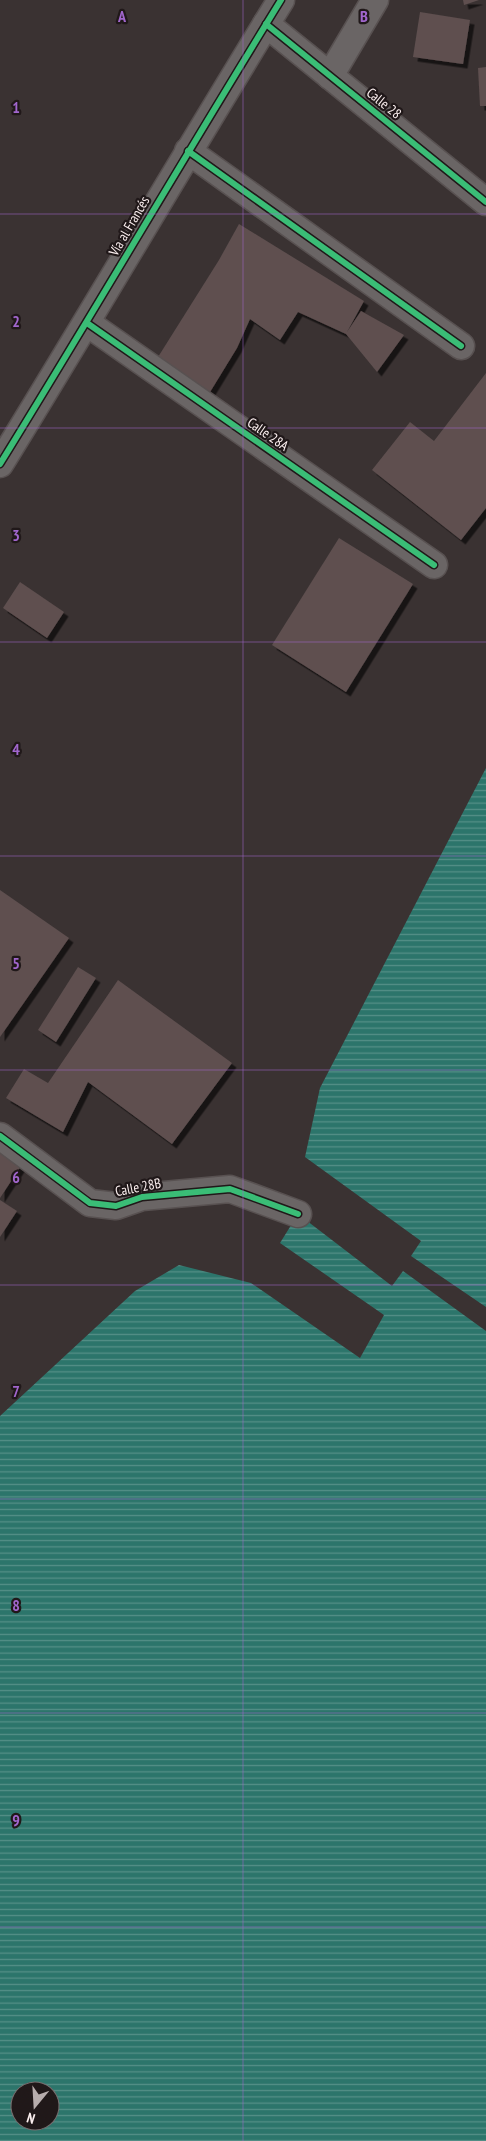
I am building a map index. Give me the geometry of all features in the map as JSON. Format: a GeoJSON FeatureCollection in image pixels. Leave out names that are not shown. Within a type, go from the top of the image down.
{"type":"FeatureCollection","features":[{"type":"Feature","properties":{"kind":"street","name":"Vía al Francés"},"geometry":{"type":"LineString","coordinates":[[0,464],[281,0]]}},
{"type":"Feature","properties":{"kind":"street"},"geometry":{"type":"LineString","coordinates":[[330,76],[375,0]]}},
{"type":"Feature","properties":{"kind":"street","name":"Calle 28"},"geometry":{"type":"LineString","coordinates":[[266,24],[486,202]]}},
{"type":"Feature","properties":{"kind":"street"},"geometry":{"type":"LineString","coordinates":[[188,151],[461,346]]}},
{"type":"Feature","properties":{"kind":"street","name":"Calle 28A"},"geometry":{"type":"LineString","coordinates":[[87,323],[434,565]]}},
{"type":"Feature","properties":{"kind":"street","name":"Calle 28B"},"geometry":{"type":"LineString","coordinates":[[0,1136],[90,1203],[116,1206],[142,1197],[230,1189],[298,1214]]}},
{"type":"Feature","properties":{"kind":"water"},"geometry":{"type":"Polygon","coordinates":[[[486,768],[486,1307],[411,1256],[421,1241],[305,1157],[320,1088],[486,768]]]}},
{"type":"Feature","properties":{"kind":"water"},"geometry":{"type":"Polygon","coordinates":[[[298,1214],[392,1286],[403,1271],[486,1331],[486,2141],[0,2141],[0,1416],[135,1291],[179,1265],[251,1283],[360,1358],[384,1315],[280,1243],[298,1214]]]}},
{"type":"Feature","properties":{"kind":"building"},"geometry":{"type":"Polygon","coordinates":[[[463,0],[479,0],[464,5],[463,0]]]}},
{"type":"Feature","properties":{"kind":"building"},"geometry":{"type":"Polygon","coordinates":[[[420,12],[470,20],[463,64],[413,57],[420,12]]]}},
{"type":"Feature","properties":{"kind":"building"},"geometry":{"type":"Polygon","coordinates":[[[486,67],[486,106],[480,106],[478,68],[486,67]]]}},
{"type":"Feature","properties":{"kind":"building"},"geometry":{"type":"Polygon","coordinates":[[[239,224],[364,301],[347,332],[361,311],[404,335],[377,372],[346,334],[298,312],[280,340],[250,319],[237,348],[207,397],[153,365],[219,260],[239,224]]]}},
{"type":"Feature","properties":{"kind":"building"},"geometry":{"type":"Polygon","coordinates":[[[486,373],[486,508],[461,540],[372,470],[410,422],[434,441],[486,373]]]}},
{"type":"Feature","properties":{"kind":"building"},"geometry":{"type":"Polygon","coordinates":[[[339,538],[413,584],[346,692],[272,645],[339,538]]]}},
{"type":"Feature","properties":{"kind":"building"},"geometry":{"type":"Polygon","coordinates":[[[20,582],[64,612],[47,638],[3,608],[20,582]]]}},
{"type":"Feature","properties":{"kind":"building"},"geometry":{"type":"Polygon","coordinates":[[[0,890],[69,938],[0,1037],[0,890]]]}},
{"type":"Feature","properties":{"kind":"building"},"geometry":{"type":"Polygon","coordinates":[[[78,967],[96,978],[56,1042],[38,1030],[78,967]]]}},
{"type":"Feature","properties":{"kind":"building"},"geometry":{"type":"Polygon","coordinates":[[[118,980],[232,1063],[172,1144],[88,1082],[63,1132],[6,1098],[24,1069],[48,1083],[118,980]]]}},
{"type":"Feature","properties":{"kind":"building"},"geometry":{"type":"Polygon","coordinates":[[[0,1152],[21,1166],[0,1198],[0,1152]]]}},
{"type":"Feature","properties":{"kind":"building"},"geometry":{"type":"Polygon","coordinates":[[[0,1200],[17,1211],[0,1237],[0,1200]]]}},
{"type":"Feature","properties":{"kind":"cycle path"},"geometry":{"type":"LineString","coordinates":[[0,464],[281,0]]}},
{"type":"Feature","properties":{"kind":"cycle path"},"geometry":{"type":"LineString","coordinates":[[266,24],[486,202]]}},
{"type":"Feature","properties":{"kind":"cycle path"},"geometry":{"type":"LineString","coordinates":[[188,151],[461,346]]}},
{"type":"Feature","properties":{"kind":"cycle path"},"geometry":{"type":"LineString","coordinates":[[87,323],[434,565]]}},
{"type":"Feature","properties":{"kind":"cycle path"},"geometry":{"type":"LineString","coordinates":[[0,1136],[90,1203],[116,1206],[142,1197],[230,1189],[298,1214]]}}]}
